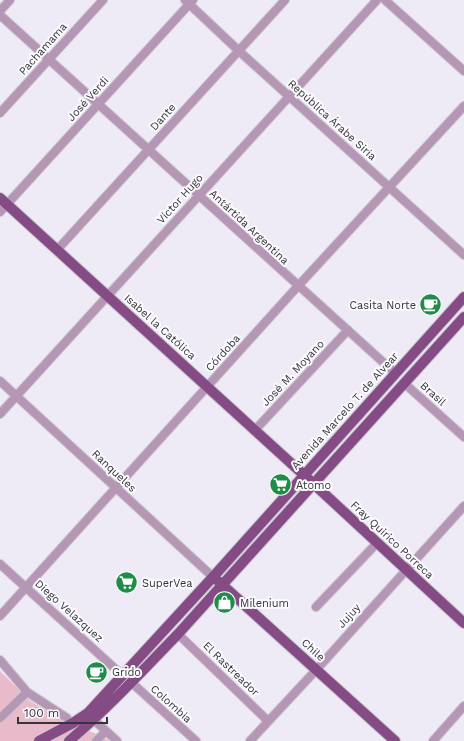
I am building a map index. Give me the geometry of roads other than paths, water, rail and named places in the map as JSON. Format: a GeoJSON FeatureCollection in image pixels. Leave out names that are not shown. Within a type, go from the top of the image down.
{"type":"FeatureCollection","features":[{"type":"Feature","properties":{"kind":"main road","name":"Isabel la Católica"},"geometry":{"type":"LineString","coordinates":[[4,201],[304,475]]}},
{"type":"Feature","properties":{"kind":"main road","name":"Avenida Marcelo T. de Alvear"},"geometry":{"type":"LineString","coordinates":[[39,741],[73,723],[88,713],[213,577],[464,297]]}},
{"type":"Feature","properties":{"kind":"main road"},"geometry":{"type":"LineString","coordinates":[[69,741],[94,720],[132,683],[223,586],[404,382],[464,317]]}},
{"type":"Feature","properties":{"kind":"main road","name":"Fray Quirico Porreca"},"geometry":{"type":"LineString","coordinates":[[304,475],[464,623]]}},
{"type":"Feature","properties":{"kind":"main road","name":"Chile"},"geometry":{"type":"LineString","coordinates":[[213,577],[317,669],[395,741]]}},
{"type":"Feature","properties":{"kind":"street"},"geometry":{"type":"LineString","coordinates":[[0,11],[10,0]]}},
{"type":"Feature","properties":{"kind":"street","name":"Pachamama"},"geometry":{"type":"LineString","coordinates":[[0,113],[103,0]]}},
{"type":"Feature","properties":{"kind":"street","name":"Dante"},"geometry":{"type":"LineString","coordinates":[[57,250],[285,0]]}},
{"type":"Feature","properties":{"kind":"street","name":"Víctor Hugo"},"geometry":{"type":"LineString","coordinates":[[0,414],[377,0]]}},
{"type":"Feature","properties":{"kind":"street"},"geometry":{"type":"LineString","coordinates":[[385,0],[464,71]]}},
{"type":"Feature","properties":{"kind":"street","name":"República Árabe Siria"},"geometry":{"type":"LineString","coordinates":[[189,1],[239,51],[464,255]]}},
{"type":"Feature","properties":{"kind":"street","name":"José Verdi"},"geometry":{"type":"LineString","coordinates":[[0,212],[4,201],[98,104],[189,1]]}},
{"type":"Feature","properties":{"kind":"street","name":"Antártida Argentina"},"geometry":{"type":"LineString","coordinates":[[0,15],[395,373]]}},
{"type":"Feature","properties":{"kind":"street","name":"Córdoba"},"geometry":{"type":"LineString","coordinates":[[0,616],[298,286],[464,106]]}},
{"type":"Feature","properties":{"kind":"street","name":"José M. Moyano"},"geometry":{"type":"LineString","coordinates":[[255,430],[348,330]]}},
{"type":"Feature","properties":{"kind":"street","name":"Ranqueles"},"geometry":{"type":"LineString","coordinates":[[0,381],[213,577]]}},
{"type":"Feature","properties":{"kind":"street","name":"Brasil"},"geometry":{"type":"LineString","coordinates":[[404,382],[464,437]]}},
{"type":"Feature","properties":{"kind":"street","name":"Jujuy"},"geometry":{"type":"LineString","coordinates":[[250,741],[464,506]]}},
{"type":"Feature","properties":{"kind":"street"},"geometry":{"type":"LineString","coordinates":[[316,607],[377,543]]}},
{"type":"Feature","properties":{"kind":"street","name":"Diego Velazquez"},"geometry":{"type":"LineString","coordinates":[[0,564],[122,675]]}},
{"type":"Feature","properties":{"kind":"street","name":"El Rastreador"},"geometry":{"type":"LineString","coordinates":[[178,634],[268,721]]}},
{"type":"Feature","properties":{"kind":"street"},"geometry":{"type":"LineString","coordinates":[[0,660],[27,692],[68,718]]}},
{"type":"Feature","properties":{"kind":"street","name":"Colombia"},"geometry":{"type":"LineString","coordinates":[[132,683],[196,741]]}},
{"type":"Feature","properties":{"kind":"street"},"geometry":{"type":"LineString","coordinates":[[0,718],[27,692]]}},
{"type":"Feature","properties":{"kind":"street"},"geometry":{"type":"LineString","coordinates":[[433,741],[464,706]]}},
{"type":"Feature","properties":{"kind":"street"},"geometry":{"type":"LineString","coordinates":[[94,720],[117,741]]}},
{"type":"Feature","properties":{"kind":"street"},"geometry":{"type":"LineString","coordinates":[[96,741],[106,731]]}},
{"type":"Feature","properties":{"kind":"place","name":"Casita Norte"},"geometry":{"type":"Point","coordinates":[431,305]}},
{"type":"Feature","properties":{"kind":"place","name":"Atomo"},"geometry":{"type":"Point","coordinates":[281,485]}},
{"type":"Feature","properties":{"kind":"place","name":"SuperVea"},"geometry":{"type":"Point","coordinates":[126,583]}},
{"type":"Feature","properties":{"kind":"place","name":"Milenium"},"geometry":{"type":"Point","coordinates":[225,603]}},
{"type":"Feature","properties":{"kind":"place","name":"Grido"},"geometry":{"type":"Point","coordinates":[96,672]}}]}
